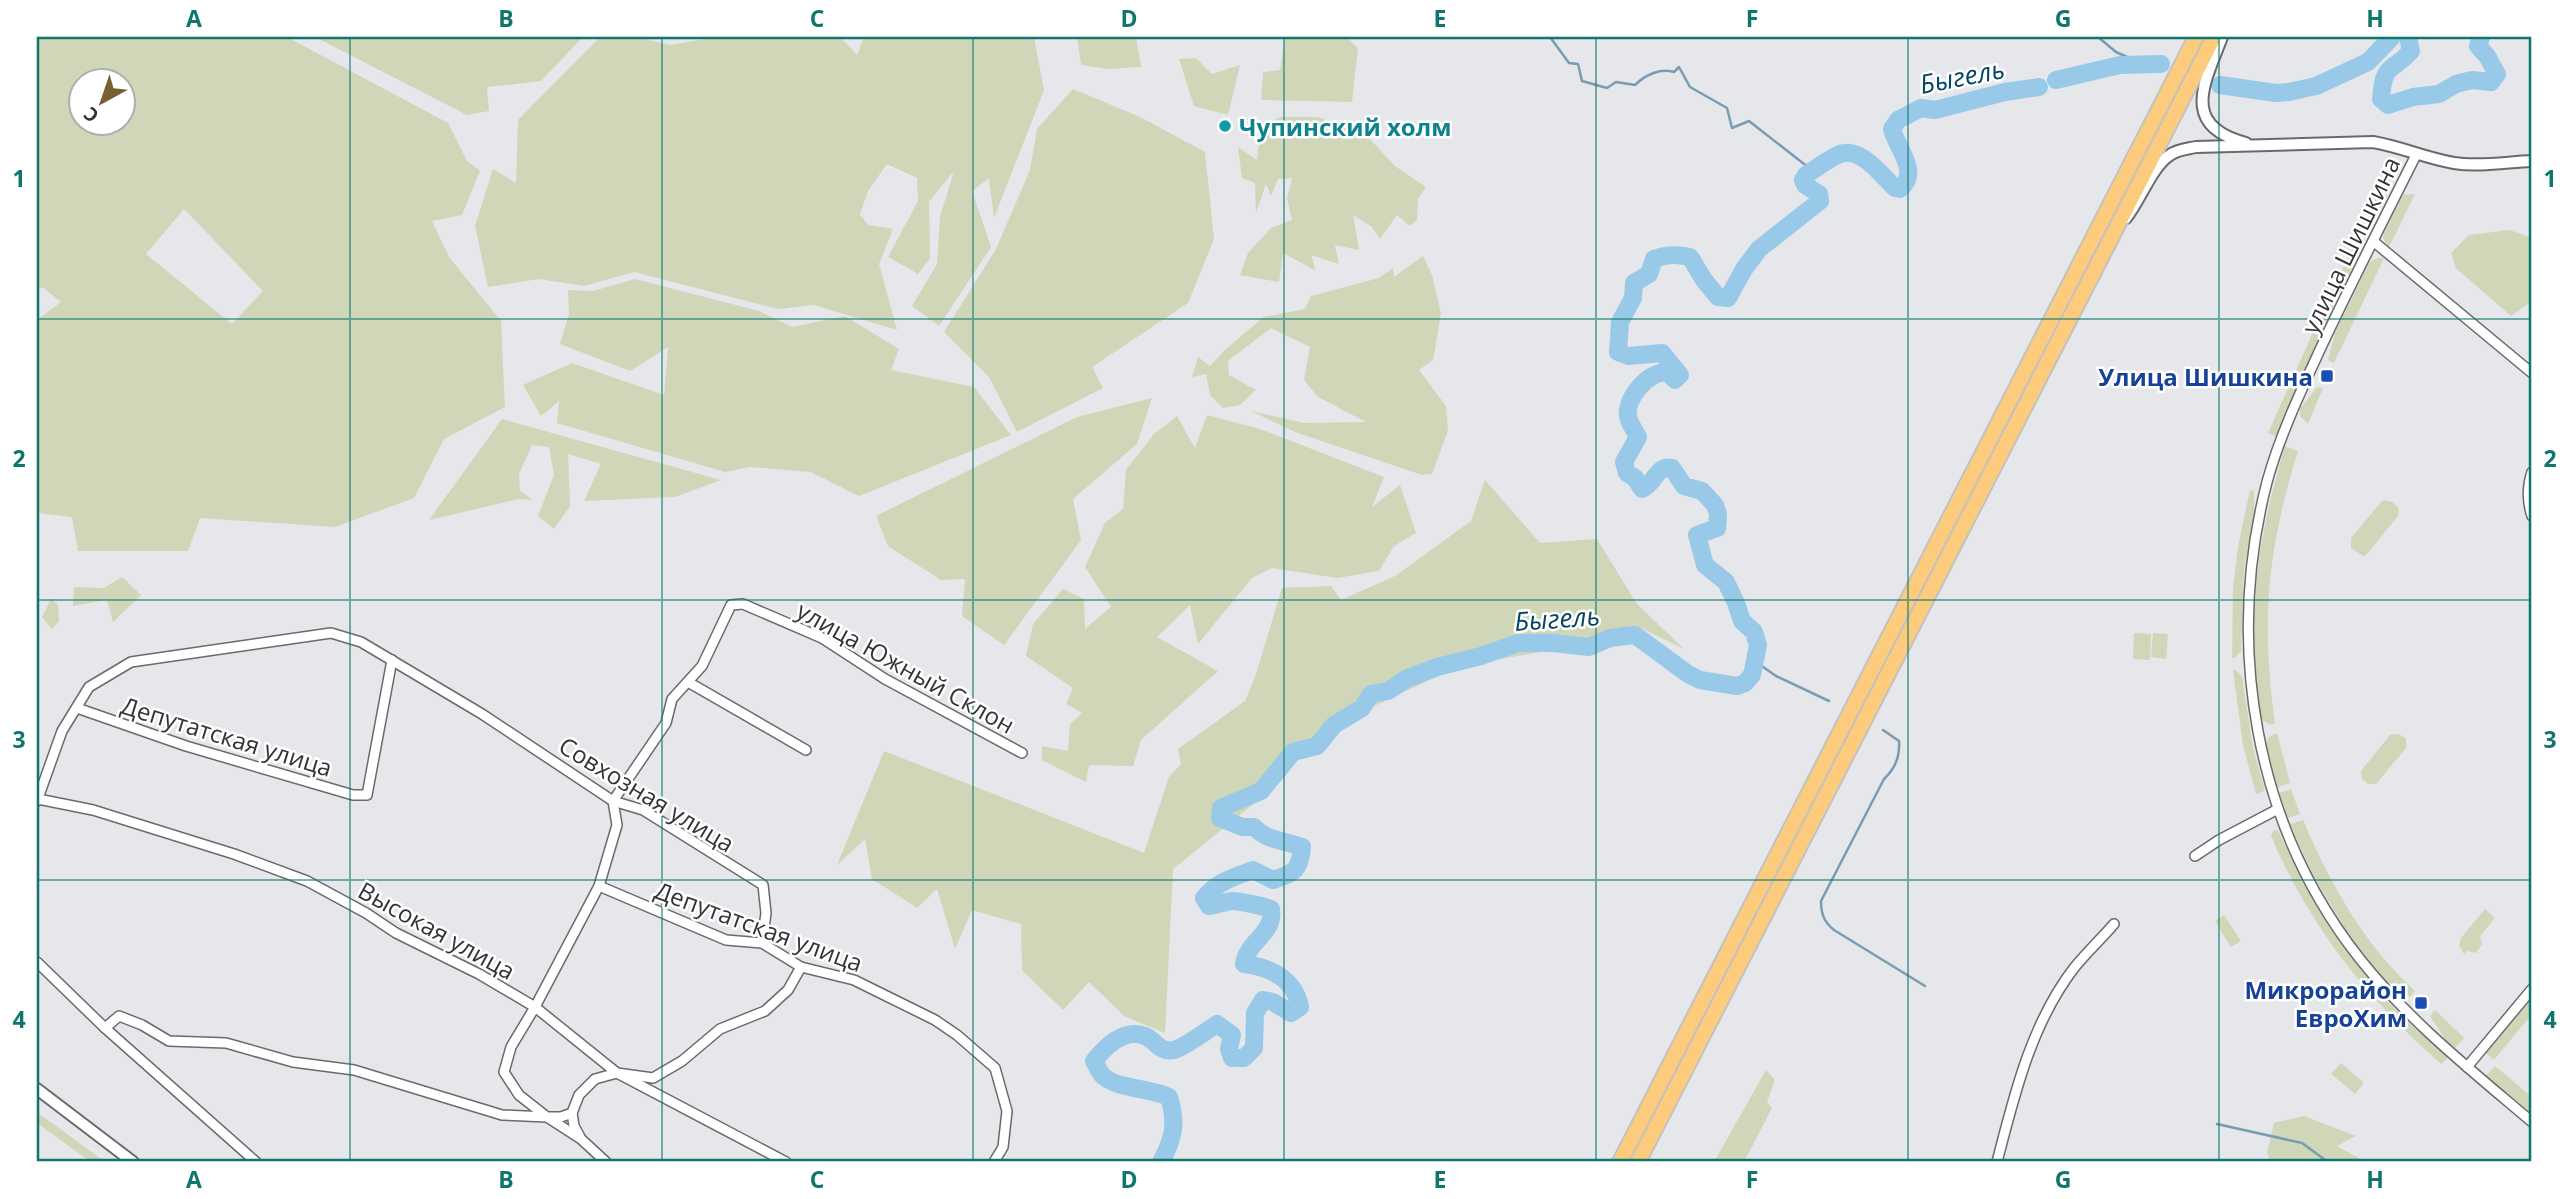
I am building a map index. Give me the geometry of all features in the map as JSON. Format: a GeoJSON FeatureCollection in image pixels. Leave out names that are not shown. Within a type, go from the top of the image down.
{"type":"FeatureCollection","features":[{"type":"Feature","properties":{"kind":"highway"},"geometry":{"type":"LineString","coordinates":[[1620,1162],[2196,37]]}},
{"type":"Feature","properties":{"kind":"highway"},"geometry":{"type":"LineString","coordinates":[[1638,1162],[2214,37]]}},
{"type":"Feature","properties":{"kind":"street"},"geometry":{"type":"LineString","coordinates":[[2222,37],[2202,87],[2202,107],[2207,120],[2217,131],[2230,139],[2259,146]]}},
{"type":"Feature","properties":{"kind":"street"},"geometry":{"type":"LineString","coordinates":[[2113,235],[2137,204],[2160,163],[2179,150],[2196,147],[2374,142],[2458,164],[2532,161]]}},
{"type":"Feature","properties":{"kind":"street","name":"улица Шишкина"},"geometry":{"type":"LineString","coordinates":[[2416,155],[2341,302],[2288,419],[2267,481],[2255,543],[2248,603],[2248,662],[2253,710],[2278,809],[2296,855],[2359,958],[2409,1013],[2532,1122]]}},
{"type":"Feature","properties":{"kind":"street"},"geometry":{"type":"LineString","coordinates":[[2373,241],[2532,373]]}},
{"type":"Feature","properties":{"kind":"street"},"geometry":{"type":"LineString","coordinates":[[2532,472],[2528,484],[2528,505],[2532,516]]}},
{"type":"Feature","properties":{"kind":"street","name":"улица Южный Склон"},"geometry":{"type":"LineString","coordinates":[[688,682],[702,666],[731,605],[743,604],[822,638],[885,679],[1022,753]]}},
{"type":"Feature","properties":{"kind":"street","name":"Совхозная улица"},"geometry":{"type":"LineString","coordinates":[[37,800],[62,731],[89,687],[131,662],[331,634],[362,642],[482,715],[613,801],[643,810],[763,885],[766,913],[762,943]]}},
{"type":"Feature","properties":{"kind":"street","name":"Депутатская улица"},"geometry":{"type":"LineString","coordinates":[[77,708],[186,746],[353,795],[367,796],[392,660]]}},
{"type":"Feature","properties":{"kind":"street"},"geometry":{"type":"LineString","coordinates":[[606,1162],[581,1139],[519,1095],[504,1072],[511,1048],[599,886],[617,825],[613,801],[666,723],[672,699],[688,682],[806,750]]}},
{"type":"Feature","properties":{"kind":"street","name":"Высокая улица"},"geometry":{"type":"LineString","coordinates":[[37,800],[93,810],[234,854],[307,881],[396,933],[479,974],[535,1007],[617,1073],[786,1162]]}},
{"type":"Feature","properties":{"kind":"street"},"geometry":{"type":"LineString","coordinates":[[2195,856],[2219,839],[2278,809]]}},
{"type":"Feature","properties":{"kind":"street","name":"Депутатская улица"},"geometry":{"type":"LineString","coordinates":[[599,886],[726,940],[762,943],[801,967],[854,980],[935,1020],[957,1035],[995,1068],[1007,1111],[1003,1147],[994,1162]]}},
{"type":"Feature","properties":{"kind":"street"},"geometry":{"type":"LineString","coordinates":[[1997,1162],[2014,1095],[2030,1050],[2050,1009],[2074,969],[2114,924]]}},
{"type":"Feature","properties":{"kind":"street"},"geometry":{"type":"LineString","coordinates":[[37,961],[105,1028],[256,1162]]}},
{"type":"Feature","properties":{"kind":"street"},"geometry":{"type":"LineString","coordinates":[[581,1139],[574,1126],[572,1113],[579,1094],[595,1079],[617,1073],[653,1078],[682,1061],[720,1029],[765,1011],[788,990],[801,967]]}},
{"type":"Feature","properties":{"kind":"street"},"geometry":{"type":"LineString","coordinates":[[2467,1067],[2532,989]]}},
{"type":"Feature","properties":{"kind":"street"},"geometry":{"type":"LineString","coordinates":[[105,1028],[119,1016],[142,1025],[169,1041],[226,1043],[293,1062],[354,1069],[502,1115],[561,1117],[572,1113]]}},
{"type":"Feature","properties":{"kind":"street"},"geometry":{"type":"LineString","coordinates":[[37,1089],[133,1162]]}},
{"type":"Feature","properties":{"kind":"green space"},"geometry":{"type":"Polygon","coordinates":[[[37,37],[287,37],[448,123],[467,161],[480,171],[462,215],[432,221],[449,257],[501,321],[505,407],[444,439],[414,498],[335,527],[200,518],[188,551],[78,551],[72,517],[37,513],[37,320],[61,302],[42,287],[37,290],[37,37]],[[184,209],[146,254],[232,324],[263,291],[184,209]]]}},
{"type":"Feature","properties":{"kind":"green space"},"geometry":{"type":"Polygon","coordinates":[[[315,37],[583,37],[541,81],[487,87],[489,111],[467,115],[315,37]]]}},
{"type":"Feature","properties":{"kind":"green space"},"geometry":{"type":"Polygon","coordinates":[[[600,37],[635,37],[671,45],[716,37],[840,37],[857,55],[864,37],[1034,37],[1044,90],[994,218],[989,178],[972,191],[991,247],[939,326],[912,306],[937,264],[940,217],[954,171],[929,202],[930,258],[918,274],[888,257],[918,201],[917,178],[887,164],[868,191],[860,214],[868,225],[893,229],[879,264],[897,330],[814,305],[778,309],[634,272],[584,286],[539,279],[488,287],[475,226],[493,169],[516,183],[518,120],[600,37]]]}},
{"type":"Feature","properties":{"kind":"green space"},"geometry":{"type":"Polygon","coordinates":[[[1077,37],[1136,37],[1141,67],[1109,69],[1081,65],[1077,37]]]}},
{"type":"Feature","properties":{"kind":"green space"},"geometry":{"type":"Polygon","coordinates":[[[1285,37],[1346,37],[1358,48],[1352,102],[1261,100],[1263,72],[1280,70],[1285,37]]]}},
{"type":"Feature","properties":{"kind":"green space"},"geometry":{"type":"Polygon","coordinates":[[[1196,58],[1212,74],[1240,65],[1228,115],[1194,106],[1179,59],[1196,58]]]}},
{"type":"Feature","properties":{"kind":"green space"},"geometry":{"type":"Polygon","coordinates":[[[1073,89],[1140,117],[1205,152],[1214,239],[1188,303],[1092,367],[1103,388],[1017,432],[989,377],[944,332],[996,249],[1030,170],[1037,129],[1073,89]]]}},
{"type":"Feature","properties":{"kind":"green space"},"geometry":{"type":"Polygon","coordinates":[[[1281,117],[1317,117],[1326,120],[1328,133],[1337,126],[1364,133],[1395,166],[1426,187],[1418,199],[1417,220],[1410,226],[1397,215],[1380,239],[1372,227],[1353,215],[1359,250],[1335,245],[1339,264],[1311,255],[1316,271],[1283,253],[1279,282],[1240,275],[1248,253],[1271,228],[1292,220],[1287,198],[1292,178],[1278,179],[1271,196],[1266,184],[1256,213],[1255,183],[1242,178],[1238,147],[1257,160],[1261,126],[1281,117]]]}},
{"type":"Feature","properties":{"kind":"green space"},"geometry":{"type":"Polygon","coordinates":[[[2378,194],[2387,195],[2370,229],[2361,230],[2378,194]]]}},
{"type":"Feature","properties":{"kind":"green space"},"geometry":{"type":"Polygon","coordinates":[[[2415,194],[2388,247],[2383,238],[2384,233],[2403,195],[2415,194]]]}},
{"type":"Feature","properties":{"kind":"green space"},"geometry":{"type":"Polygon","coordinates":[[[2510,230],[2532,238],[2532,301],[2511,316],[2456,268],[2451,253],[2469,235],[2510,230]]]}},
{"type":"Feature","properties":{"kind":"green space"},"geometry":{"type":"Polygon","coordinates":[[[2357,239],[2361,242],[2362,249],[2340,293],[2333,295],[2331,293],[2357,239]]]}},
{"type":"Feature","properties":{"kind":"green space"},"geometry":{"type":"Polygon","coordinates":[[[1423,256],[1432,275],[1441,313],[1433,360],[1419,370],[1446,406],[1448,431],[1432,474],[1422,475],[1295,432],[1251,411],[1304,423],[1366,422],[1318,397],[1304,380],[1310,347],[1271,328],[1228,361],[1229,375],[1256,390],[1240,405],[1223,408],[1210,395],[1206,374],[1192,377],[1198,357],[1210,366],[1264,317],[1305,309],[1311,296],[1379,278],[1393,268],[1394,277],[1423,256]]]}},
{"type":"Feature","properties":{"kind":"green space"},"geometry":{"type":"Polygon","coordinates":[[[2384,258],[2334,363],[2328,360],[2335,333],[2366,269],[2371,261],[2384,258]]]}},
{"type":"Feature","properties":{"kind":"green space"},"geometry":{"type":"Polygon","coordinates":[[[635,279],[759,311],[792,327],[845,316],[899,349],[891,370],[974,387],[1011,435],[859,496],[811,472],[749,467],[725,472],[557,423],[559,401],[541,416],[523,385],[572,363],[664,395],[668,347],[630,371],[560,344],[569,314],[568,290],[593,291],[635,279]]]}},
{"type":"Feature","properties":{"kind":"green space"},"geometry":{"type":"Polygon","coordinates":[[[2327,301],[2333,306],[2333,310],[2305,368],[2277,437],[2268,433],[2327,301]]]}},
{"type":"Feature","properties":{"kind":"green space"},"geometry":{"type":"Polygon","coordinates":[[[2317,387],[2323,388],[2308,424],[2300,416],[2300,409],[2317,387]]]}},
{"type":"Feature","properties":{"kind":"green space"},"geometry":{"type":"Polygon","coordinates":[[[1152,398],[1137,444],[1073,499],[1081,540],[1004,645],[962,616],[965,579],[941,580],[888,546],[876,516],[1077,417],[1152,398]]]}},
{"type":"Feature","properties":{"kind":"green space"},"geometry":{"type":"Polygon","coordinates":[[[1207,415],[1260,429],[1384,477],[1372,507],[1400,485],[1416,533],[1394,546],[1379,571],[1337,578],[1272,568],[1252,578],[1198,644],[1190,605],[1157,637],[1218,671],[1141,740],[1133,766],[1089,765],[1086,782],[1042,760],[1042,746],[1068,751],[1070,724],[1082,713],[1066,704],[1073,688],[1026,656],[1033,624],[1063,589],[1084,599],[1085,629],[1111,607],[1085,567],[1105,523],[1123,509],[1126,470],[1154,434],[1177,416],[1195,448],[1207,415]]]}},
{"type":"Feature","properties":{"kind":"green space"},"geometry":{"type":"Polygon","coordinates":[[[502,419],[721,480],[675,497],[584,501],[601,464],[568,454],[570,506],[554,529],[538,516],[554,475],[549,447],[532,445],[519,474],[520,491],[533,500],[519,499],[429,520],[502,419]]]}},
{"type":"Feature","properties":{"kind":"green space"},"geometry":{"type":"Polygon","coordinates":[[[2285,446],[2298,451],[2273,554],[2268,652],[2275,724],[2270,725],[2261,719],[2256,683],[2254,614],[2256,581],[2267,515],[2285,446]]]}},
{"type":"Feature","properties":{"kind":"green space"},"geometry":{"type":"Polygon","coordinates":[[[1485,480],[1540,543],[1597,539],[1637,604],[1684,649],[1641,628],[1596,642],[1457,667],[1351,717],[1288,762],[1262,797],[1173,869],[1165,1033],[1124,1016],[1089,982],[1063,1010],[1022,970],[1021,924],[972,910],[955,949],[937,889],[917,908],[872,879],[865,839],[837,865],[884,751],[1144,853],[1169,777],[1181,764],[1178,749],[1245,701],[1282,588],[1331,586],[1341,600],[1395,576],[1471,521],[1485,480]]]}},
{"type":"Feature","properties":{"kind":"green space"},"geometry":{"type":"Polygon","coordinates":[[[2250,490],[2254,491],[2254,514],[2244,569],[2241,651],[2232,658],[2233,588],[2250,490]]]}},
{"type":"Feature","properties":{"kind":"green space"},"geometry":{"type":"Polygon","coordinates":[[[2382,501],[2390,501],[2395,505],[2399,509],[2398,516],[2363,556],[2351,548],[2351,538],[2382,501]]]}},
{"type":"Feature","properties":{"kind":"green space"},"geometry":{"type":"Polygon","coordinates":[[[122,577],[141,595],[113,622],[107,600],[73,606],[74,587],[104,588],[122,577]]]}},
{"type":"Feature","properties":{"kind":"green space"},"geometry":{"type":"Polygon","coordinates":[[[51,599],[58,605],[59,621],[52,629],[42,617],[51,599]]]}},
{"type":"Feature","properties":{"kind":"green space"},"geometry":{"type":"Polygon","coordinates":[[[2134,633],[2151,634],[2150,660],[2133,659],[2134,633]]]}},
{"type":"Feature","properties":{"kind":"green space"},"geometry":{"type":"Polygon","coordinates":[[[2153,633],[2168,634],[2166,659],[2151,657],[2153,633]]]}},
{"type":"Feature","properties":{"kind":"green space"},"geometry":{"type":"Polygon","coordinates":[[[2233,670],[2242,677],[2253,748],[2265,791],[2256,794],[2243,745],[2233,670]]]}},
{"type":"Feature","properties":{"kind":"green space"},"geometry":{"type":"Polygon","coordinates":[[[2277,733],[2290,783],[2276,788],[2265,746],[2269,737],[2277,733]]]}},
{"type":"Feature","properties":{"kind":"green space"},"geometry":{"type":"Polygon","coordinates":[[[2399,734],[2406,739],[2406,748],[2376,784],[2368,784],[2362,779],[2361,771],[2390,735],[2399,734]]]}},
{"type":"Feature","properties":{"kind":"green space"},"geometry":{"type":"Polygon","coordinates":[[[2291,789],[2300,814],[2288,818],[2279,793],[2291,789]]]}},
{"type":"Feature","properties":{"kind":"green space"},"geometry":{"type":"Polygon","coordinates":[[[2303,820],[2350,912],[2380,954],[2415,991],[2410,997],[2383,979],[2346,931],[2312,873],[2290,824],[2303,820]]]}},
{"type":"Feature","properties":{"kind":"green space"},"geometry":{"type":"Polygon","coordinates":[[[2278,830],[2311,895],[2336,936],[2389,1002],[2448,1058],[2441,1064],[2389,1014],[2322,931],[2303,901],[2271,836],[2273,831],[2278,830]]]}},
{"type":"Feature","properties":{"kind":"green space"},"geometry":{"type":"Polygon","coordinates":[[[2485,909],[2495,918],[2480,936],[2482,944],[2476,953],[2467,951],[2464,954],[2459,946],[2461,938],[2485,909]]]}},
{"type":"Feature","properties":{"kind":"green space"},"geometry":{"type":"Polygon","coordinates":[[[2224,915],[2241,941],[2231,947],[2215,921],[2224,915]]]}},
{"type":"Feature","properties":{"kind":"green space"},"geometry":{"type":"Polygon","coordinates":[[[2532,998],[2532,1014],[2494,1060],[2486,1053],[2532,998]]]}},
{"type":"Feature","properties":{"kind":"green space"},"geometry":{"type":"Polygon","coordinates":[[[2435,1010],[2464,1038],[2455,1048],[2447,1042],[2430,1016],[2435,1010]]]}},
{"type":"Feature","properties":{"kind":"green space"},"geometry":{"type":"Polygon","coordinates":[[[2341,1063],[2364,1083],[2355,1094],[2331,1074],[2341,1063]]]}},
{"type":"Feature","properties":{"kind":"green space"},"geometry":{"type":"Polygon","coordinates":[[[2495,1066],[2532,1097],[2532,1114],[2486,1076],[2495,1066]]]}},
{"type":"Feature","properties":{"kind":"green space"},"geometry":{"type":"Polygon","coordinates":[[[1766,1070],[1775,1080],[1767,1102],[1772,1108],[1744,1162],[1714,1162],[1766,1070]]]}},
{"type":"Feature","properties":{"kind":"green space"},"geometry":{"type":"Polygon","coordinates":[[[37,1112],[105,1162],[91,1162],[37,1123],[37,1112]]]}},
{"type":"Feature","properties":{"kind":"green space"},"geometry":{"type":"Polygon","coordinates":[[[2304,1116],[2356,1136],[2337,1146],[2366,1162],[2271,1162],[2267,1153],[2274,1123],[2304,1116]]]}},
{"type":"Feature","properties":{"kind":"waterway"},"geometry":{"type":"LineString","coordinates":[[1550,37],[1569,63],[1578,64],[1582,81],[1607,88],[1616,82],[1635,85],[1653,73],[1674,72],[1679,67],[1690,87],[1727,108],[1732,128],[1749,121],[1813,171]]}},
{"type":"Feature","properties":{"kind":"waterway"},"geometry":{"type":"LineString","coordinates":[[2098,37],[2116,52],[2143,64]]}},
{"type":"Feature","properties":{"kind":"waterway","name":"Быгель"},"geometry":{"type":"LineString","coordinates":[[2220,85],[2276,93],[2316,86],[2368,62],[2392,37]]}},
{"type":"Feature","properties":{"kind":"waterway","name":"Быгель"},"geometry":{"type":"LineString","coordinates":[[2408,37],[2411,51],[2389,70],[2384,79],[2381,99],[2388,105],[2413,97],[2439,94],[2456,84],[2472,80],[2491,82],[2497,74],[2478,46],[2481,37]]}},
{"type":"Feature","properties":{"kind":"waterway","name":"Быгель"},"geometry":{"type":"LineString","coordinates":[[2056,80],[2120,65],[2161,64]]}},
{"type":"Feature","properties":{"kind":"waterway","name":"Быгель"},"geometry":{"type":"LineString","coordinates":[[1161,1162],[1173,1130],[1169,1097],[1109,1080],[1102,1075],[1094,1061],[1098,1056],[1116,1040],[1137,1034],[1149,1038],[1161,1048],[1174,1050],[1217,1024],[1232,1035],[1229,1049],[1232,1058],[1244,1058],[1254,1048],[1255,1013],[1263,1000],[1273,1002],[1291,1013],[1300,1007],[1293,989],[1280,976],[1263,968],[1244,964],[1250,949],[1269,925],[1271,909],[1234,901],[1209,906],[1204,898],[1220,884],[1253,870],[1273,880],[1291,873],[1300,861],[1302,847],[1270,838],[1254,827],[1242,827],[1220,818],[1221,808],[1261,791],[1293,752],[1317,746],[1334,725],[1362,708],[1371,694],[1388,691],[1406,679],[1437,667],[1518,643],[1589,647],[1610,638],[1635,635],[1700,680],[1737,686],[1745,683],[1752,675],[1758,645],[1754,632],[1742,621],[1726,582],[1705,565],[1697,535],[1717,528],[1718,514],[1715,505],[1702,491],[1684,486],[1672,468],[1663,469],[1642,489],[1635,478],[1627,473],[1624,462],[1638,437],[1628,416],[1630,401],[1640,387],[1653,376],[1667,372],[1675,380],[1680,375],[1662,353],[1628,356],[1618,352],[1620,322],[1633,298],[1634,283],[1649,274],[1654,259],[1668,255],[1685,256],[1690,257],[1718,297],[1728,298],[1759,249],[1820,201],[1819,194],[1805,185],[1803,180],[1806,175],[1840,154],[1856,154],[1895,188],[1900,189],[1906,182],[1908,167],[1892,129],[1898,120],[1921,108],[1935,110],[2005,92],[2039,87]]}},
{"type":"Feature","properties":{"kind":"waterway"},"geometry":{"type":"LineString","coordinates":[[1756,662],[1776,676],[1829,701]]}},
{"type":"Feature","properties":{"kind":"waterway"},"geometry":{"type":"LineString","coordinates":[[1883,730],[1899,741],[1896,762],[1884,779],[1821,901],[1822,910],[1825,921],[1834,930],[1925,986]]}},
{"type":"Feature","properties":{"kind":"waterway"},"geometry":{"type":"LineString","coordinates":[[2217,1124],[2302,1143],[2328,1162]]}},
{"type":"Feature","properties":{"kind":"place","name":"Чупинский холм"},"geometry":{"type":"Point","coordinates":[1225,126]}},
{"type":"Feature","properties":{"kind":"place","name":"Улица Шишкина"},"geometry":{"type":"Point","coordinates":[2327,376]}},
{"type":"Feature","properties":{"kind":"place","name":"Микрорайон ЕвроХим"},"geometry":{"type":"Point","coordinates":[2421,1003]}}]}
